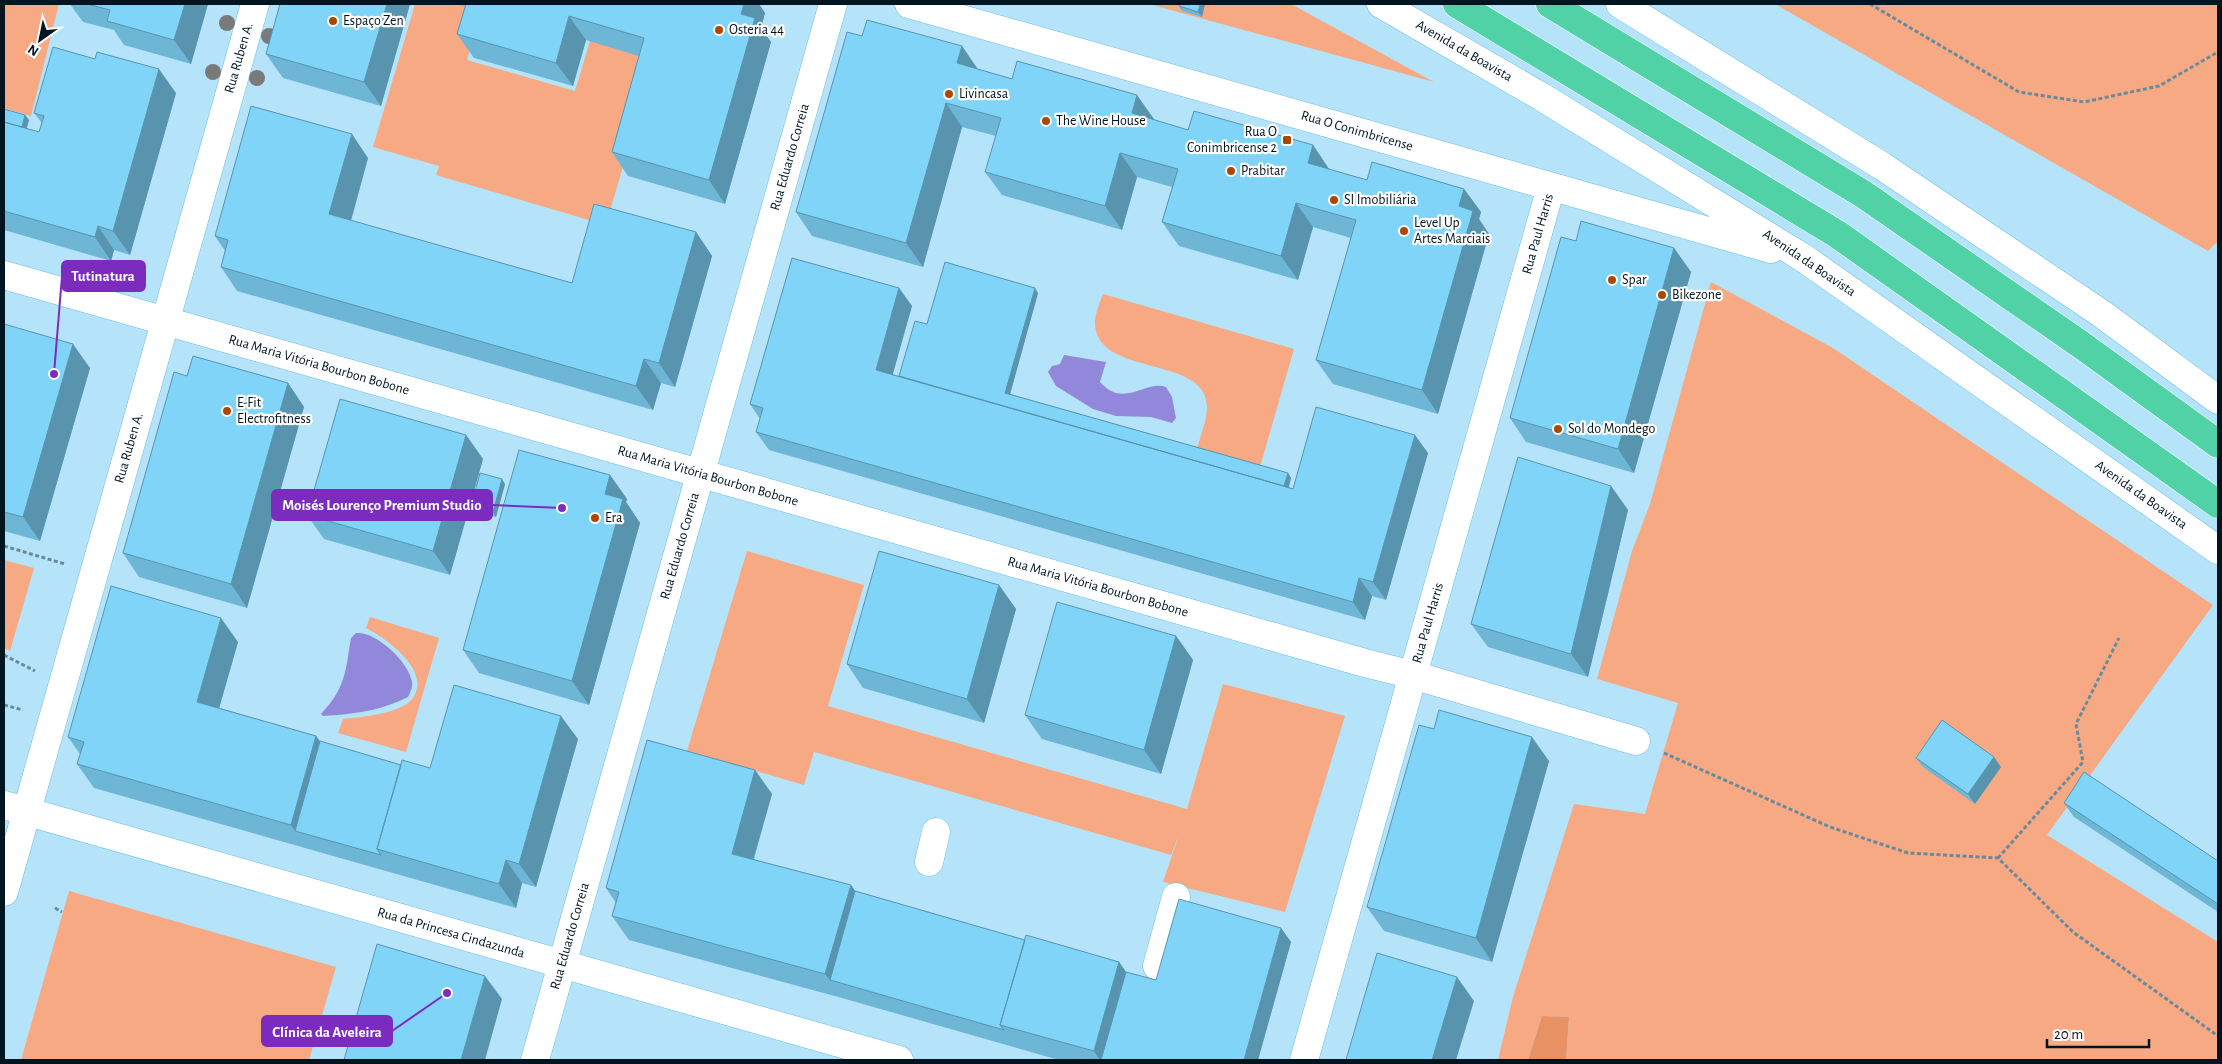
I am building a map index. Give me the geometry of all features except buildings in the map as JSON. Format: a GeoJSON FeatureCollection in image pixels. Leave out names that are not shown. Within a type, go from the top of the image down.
{"type":"FeatureCollection","features":[{"type":"Feature","properties":{"kind":"highway"},"geometry":{"type":"LineString","coordinates":[[1457,4],[1837,234],[2218,504]]}},
{"type":"Feature","properties":{"kind":"highway"},"geometry":{"type":"LineString","coordinates":[[1550,4],[1863,194],[2080,344],[2218,444]]}},
{"type":"Feature","properties":{"kind":"street","name":"Rua Ruben A."},"geometry":{"type":"LineString","coordinates":[[4,892],[15,808],[94,572],[255,4]]}},
{"type":"Feature","properties":{"kind":"street","name":"Rua Eduardo Correia"},"geometry":{"type":"LineString","coordinates":[[535,1060],[833,4]]}},
{"type":"Feature","properties":{"kind":"street","name":"Rua O Conimbricense"},"geometry":{"type":"LineString","coordinates":[[909,4],[1805,259]]}},
{"type":"Feature","properties":{"kind":"street","name":"Avenida da Boavista"},"geometry":{"type":"LineString","coordinates":[[1381,4],[1542,96],[1805,259],[2218,550]]}},
{"type":"Feature","properties":{"kind":"street"},"geometry":{"type":"LineString","coordinates":[[1620,4],[1882,166],[2102,314],[2218,400]]}},
{"type":"Feature","properties":{"kind":"street","name":"Rua Paul Harris"},"geometry":{"type":"LineString","coordinates":[[1304,1060],[1551,186]]}},
{"type":"Feature","properties":{"kind":"street","name":"Rua Maria Vitória Bourbon Bobone"},"geometry":{"type":"LineString","coordinates":[[4,275],[1413,675],[1636,741]]}},
{"type":"Feature","properties":{"kind":"street","name":"Rua da Princesa Cindazunda"},"geometry":{"type":"LineString","coordinates":[[15,808],[899,1060]]}},
{"type":"Feature","properties":{"kind":"street"},"geometry":{"type":"LineString","coordinates":[[929,862],[936,832]]}},
{"type":"Feature","properties":{"kind":"street"},"geometry":{"type":"LineString","coordinates":[[1158,966],[1176,898]]}},
{"type":"Feature","properties":{"kind":"path"},"geometry":{"type":"LineString","coordinates":[[1870,4],[2019,92],[2084,102],[2159,86],[2218,52]]}},
{"type":"Feature","properties":{"kind":"path"},"geometry":{"type":"LineString","coordinates":[[4,546],[94,572]]}},
{"type":"Feature","properties":{"kind":"path"},"geometry":{"type":"LineString","coordinates":[[1998,858],[2083,762],[2076,724],[2119,638]]}},
{"type":"Feature","properties":{"kind":"path"},"geometry":{"type":"LineString","coordinates":[[1636,741],[1830,827],[1908,853],[1998,858],[2073,932],[2218,1036]]}},
{"type":"Feature","properties":{"kind":"path"},"geometry":{"type":"LineString","coordinates":[[55,908],[62,912]]}},
{"type":"Feature","properties":{"kind":"shaded area"},"geometry":{"type":"Polygon","coordinates":[[[4,4],[59,4],[31,116],[4,108],[4,4]]]}},
{"type":"Feature","properties":{"kind":"shaded area"},"geometry":{"type":"Polygon","coordinates":[[[415,4],[483,4],[467,60],[575,91],[601,4],[669,8],[606,225],[436,175],[439,166],[373,147],[415,4]]]}},
{"type":"Feature","properties":{"kind":"shaded area"},"geometry":{"type":"Polygon","coordinates":[[[1149,4],[1291,4],[1434,82],[1149,4]]]}},
{"type":"Feature","properties":{"kind":"shaded area"},"geometry":{"type":"Polygon","coordinates":[[[1775,4],[2218,4],[2218,241],[2208,251],[1775,4]]]}},
{"type":"Feature","properties":{"kind":"shaded area"},"geometry":{"type":"Polygon","coordinates":[[[1711,282],[1833,348],[2213,605],[2047,835],[2218,942],[2218,1060],[1566,1060],[1569,1017],[1542,1016],[1528,1060],[1498,1060],[1513,997],[1574,804],[1645,814],[1678,703],[1597,679],[1632,551],[1650,504],[1711,282]]]}},
{"type":"Feature","properties":{"kind":"shaded area"},"geometry":{"type":"Polygon","coordinates":[[[1103,294],[1294,349],[1260,467],[1197,449],[1207,412],[1202,390],[1189,379],[1171,371],[1129,359],[1111,351],[1099,338],[1095,320],[1103,294]]]}},
{"type":"Feature","properties":{"kind":"shaded area"},"geometry":{"type":"Polygon","coordinates":[[[1064,355],[1106,362],[1100,382],[1109,390],[1117,393],[1126,394],[1150,387],[1166,387],[1172,397],[1176,418],[1172,423],[1151,417],[1116,416],[1093,409],[1056,386],[1048,372],[1052,366],[1060,364],[1064,355]]]}},
{"type":"Feature","properties":{"kind":"shaded area"},"geometry":{"type":"Polygon","coordinates":[[[747,551],[864,585],[828,706],[1187,809],[1223,684],[1345,716],[1285,912],[1163,882],[1179,835],[1171,855],[814,752],[804,785],[687,751],[747,551]]]}},
{"type":"Feature","properties":{"kind":"shaded area"},"geometry":{"type":"Polygon","coordinates":[[[4,560],[34,568],[10,651],[4,648],[4,560]]]}},
{"type":"Feature","properties":{"kind":"shaded area"},"geometry":{"type":"Polygon","coordinates":[[[370,617],[439,638],[406,752],[338,733],[343,719],[380,714],[400,708],[413,698],[417,688],[416,677],[412,667],[404,657],[395,647],[366,628],[370,617]]]}},
{"type":"Feature","properties":{"kind":"shaded area"},"geometry":{"type":"Polygon","coordinates":[[[356,633],[373,637],[390,649],[410,674],[412,688],[408,697],[377,709],[323,716],[321,714],[340,687],[351,638],[356,633]]]}},
{"type":"Feature","properties":{"kind":"shaded area"},"geometry":{"type":"Polygon","coordinates":[[[69,891],[336,967],[309,1060],[21,1060],[69,891]]]}},
{"type":"Feature","properties":{"kind":"shaded area"},"geometry":{"type":"Polygon","coordinates":[[[1542,1016],[1569,1017],[1566,1060],[1528,1060],[1542,1016]]]}},
{"type":"Feature","properties":{"kind":"place","name":"Espaço Zen"},"geometry":{"type":"Point","coordinates":[333,21]}},
{"type":"Feature","properties":{"kind":"place","name":"Osteria 44"},"geometry":{"type":"Point","coordinates":[719,30]}},
{"type":"Feature","properties":{"kind":"place","name":"Livincasa"},"geometry":{"type":"Point","coordinates":[949,94]}},
{"type":"Feature","properties":{"kind":"place","name":"The Wine House"},"geometry":{"type":"Point","coordinates":[1046,121]}},
{"type":"Feature","properties":{"kind":"place","name":"Rua O Conimbricense 2"},"geometry":{"type":"Point","coordinates":[1287,140]}},
{"type":"Feature","properties":{"kind":"place","name":"Prabitar"},"geometry":{"type":"Point","coordinates":[1231,171]}},
{"type":"Feature","properties":{"kind":"place","name":"SI Imobiliária"},"geometry":{"type":"Point","coordinates":[1334,200]}},
{"type":"Feature","properties":{"kind":"place","name":"Level Up Artes Marciais"},"geometry":{"type":"Point","coordinates":[1404,231]}},
{"type":"Feature","properties":{"kind":"place","name":"Spar"},"geometry":{"type":"Point","coordinates":[1612,280]}},
{"type":"Feature","properties":{"kind":"place","name":"Bikezone"},"geometry":{"type":"Point","coordinates":[1662,295]}},
{"type":"Feature","properties":{"kind":"place","name":"Tutinatura"},"geometry":{"type":"Point","coordinates":[54,374]}},
{"type":"Feature","properties":{"kind":"place","name":"E-Fit Electrofitness"},"geometry":{"type":"Point","coordinates":[227,411]}},
{"type":"Feature","properties":{"kind":"place","name":"Sol do Mondego"},"geometry":{"type":"Point","coordinates":[1558,429]}},
{"type":"Feature","properties":{"kind":"place","name":"Moisés Lourenço Premium Studio"},"geometry":{"type":"Point","coordinates":[562,508]}},
{"type":"Feature","properties":{"kind":"place","name":"Era"},"geometry":{"type":"Point","coordinates":[595,518]}},
{"type":"Feature","properties":{"kind":"place","name":"Clínica da Aveleira"},"geometry":{"type":"Point","coordinates":[447,993]}}]}
